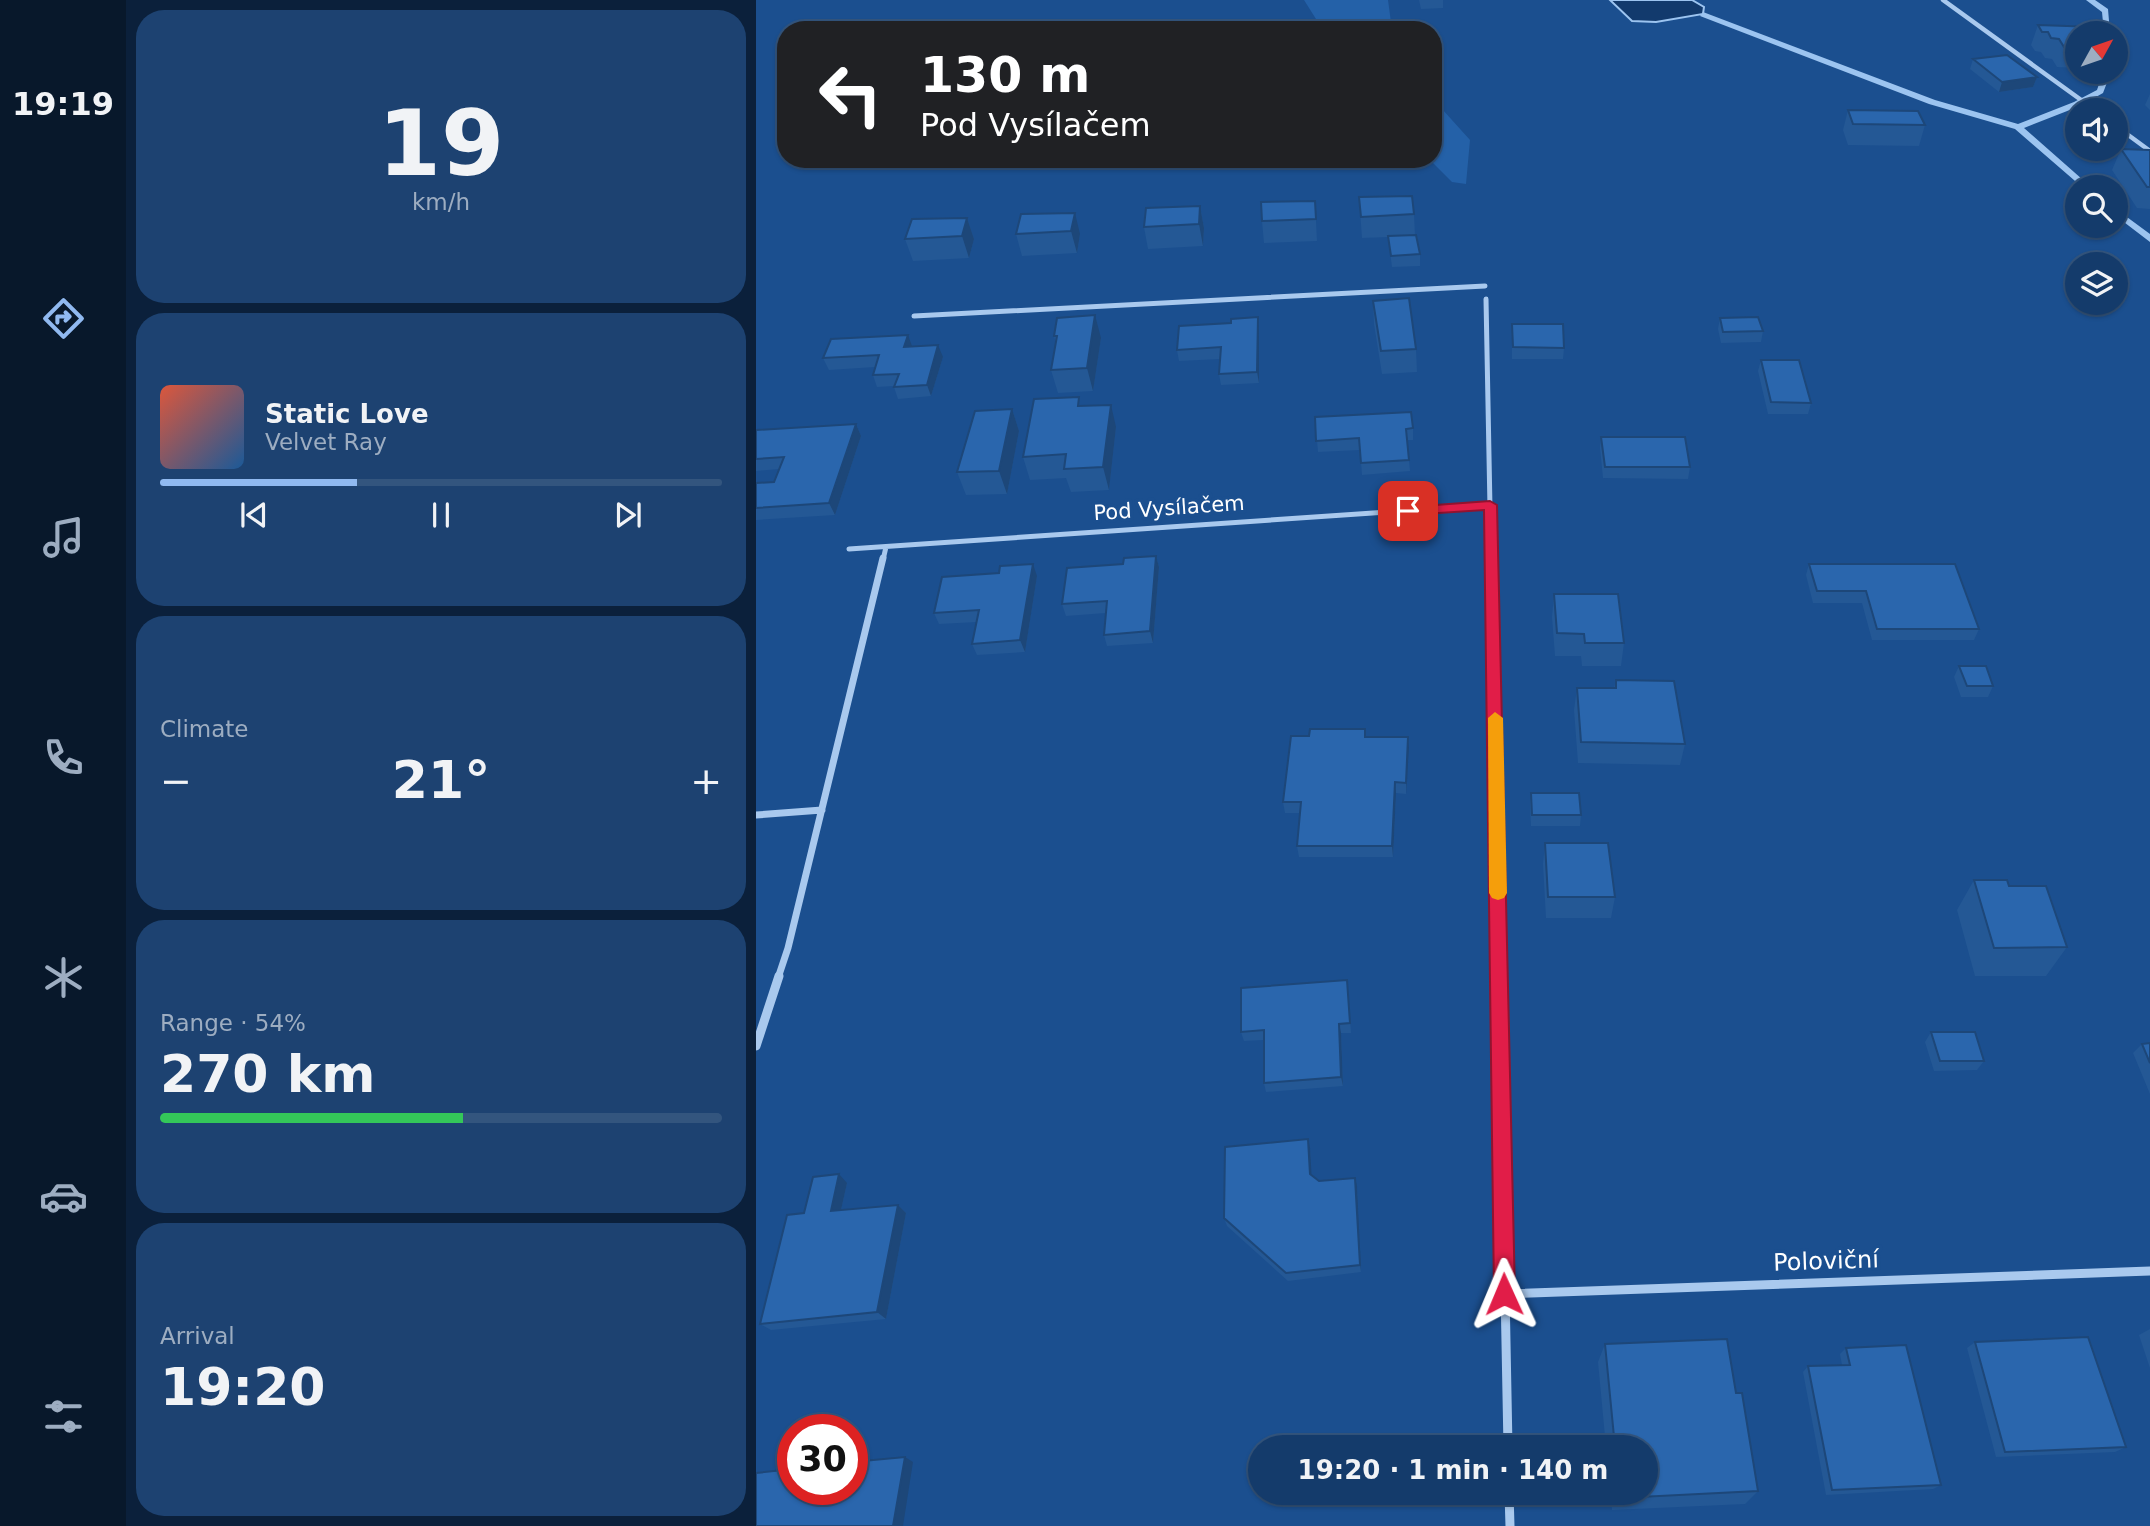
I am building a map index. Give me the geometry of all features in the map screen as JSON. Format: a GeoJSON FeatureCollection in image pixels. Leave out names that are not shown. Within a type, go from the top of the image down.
{"type":"FeatureCollection","features":[{"type":"Feature","properties":{"kind":"street"},"geometry":{"type":"LineString","coordinates":[[1943,0],[2078,98]]}},
{"type":"Feature","properties":{"kind":"street"},"geometry":{"type":"LineString","coordinates":[[2128,135],[2150,151]]}},
{"type":"Feature","properties":{"kind":"street"},"geometry":{"type":"LineString","coordinates":[[914,316],[1485,286]]}},
{"type":"Feature","properties":{"kind":"street"},"geometry":{"type":"LineString","coordinates":[[1486,299],[1508,1435]]}},
{"type":"Feature","properties":{"kind":"street","name":"Pod Vysílačem"},"geometry":{"type":"LineString","coordinates":[[849,549],[1490,505]]}},
{"type":"Feature","properties":{"kind":"street"},"geometry":{"type":"LineString","coordinates":[[756,1046],[788,948],[886,547]]}},
{"type":"Feature","properties":{"kind":"street"},"geometry":{"type":"LineString","coordinates":[[756,815],[822,810]]}},
{"type":"Feature","properties":{"kind":"street","name":"Poloviční"},"geometry":{"type":"LineString","coordinates":[[1504,1294],[2150,1270]]}},
{"type":"Feature","properties":{"kind":"street"},"geometry":{"type":"LineString","coordinates":[[1509,1505],[1510,1526]]}},
{"type":"Feature","properties":{"kind":"shaded area"},"geometry":{"type":"Polygon","coordinates":[[[1304,0],[1388,0],[1391,21],[1317,21],[1304,0]]]}},
{"type":"Feature","properties":{"kind":"shaded area"},"geometry":{"type":"Polygon","coordinates":[[[1610,0],[1692,0],[1704,7],[1703,14],[1656,22],[1632,21],[1610,0]]]}},
{"type":"Feature","properties":{"kind":"shaded area"},"geometry":{"type":"Polygon","coordinates":[[[1442,109],[1470,140],[1466,184],[1452,182],[1438,168],[1442,168],[1442,109]]]}},
{"type":"Feature","properties":{"kind":"building"},"geometry":{"type":"Polygon","coordinates":[[[2038,25],[2065,26],[2065,47],[2059,39],[2051,38],[2048,32],[2042,32],[2038,25]]]}},
{"type":"Feature","properties":{"kind":"building"},"geometry":{"type":"Polygon","coordinates":[[[2007,55],[2037,77],[2002,82],[1973,59],[2007,55]]]}},
{"type":"Feature","properties":{"kind":"building"},"geometry":{"type":"Polygon","coordinates":[[[1848,110],[1918,111],[1925,125],[1853,124],[1848,110]]]}},
{"type":"Feature","properties":{"kind":"building"},"geometry":{"type":"Polygon","coordinates":[[[2128,149],[2150,150],[2150,187],[2147,187],[2128,159],[2128,149]]]}},
{"type":"Feature","properties":{"kind":"building"},"geometry":{"type":"Polygon","coordinates":[[[1412,196],[1414,214],[1361,217],[1359,197],[1412,196]]]}},
{"type":"Feature","properties":{"kind":"building"},"geometry":{"type":"Polygon","coordinates":[[[1315,201],[1316,219],[1262,221],[1261,202],[1315,201]]]}},
{"type":"Feature","properties":{"kind":"building"},"geometry":{"type":"Polygon","coordinates":[[[1200,206],[1199,224],[1144,227],[1146,208],[1200,206]]]}},
{"type":"Feature","properties":{"kind":"building"},"geometry":{"type":"Polygon","coordinates":[[[1075,213],[1071,231],[1016,234],[1021,214],[1075,213]]]}},
{"type":"Feature","properties":{"kind":"building"},"geometry":{"type":"Polygon","coordinates":[[[967,218],[962,236],[905,239],[912,219],[967,218]]]}},
{"type":"Feature","properties":{"kind":"building"},"geometry":{"type":"Polygon","coordinates":[[[1416,235],[1420,254],[1391,256],[1388,236],[1416,235]]]}},
{"type":"Feature","properties":{"kind":"building"},"geometry":{"type":"Polygon","coordinates":[[[1409,298],[1416,349],[1381,351],[1373,301],[1409,298]]]}},
{"type":"Feature","properties":{"kind":"building"},"geometry":{"type":"Polygon","coordinates":[[[1095,315],[1087,368],[1051,370],[1057,318],[1095,315]]]}},
{"type":"Feature","properties":{"kind":"building"},"geometry":{"type":"Polygon","coordinates":[[[1258,317],[1257,372],[1219,374],[1221,347],[1177,350],[1179,326],[1231,323],[1231,319],[1258,317]]]}},
{"type":"Feature","properties":{"kind":"building"},"geometry":{"type":"Polygon","coordinates":[[[1758,317],[1763,331],[1723,332],[1720,318],[1758,317]]]}},
{"type":"Feature","properties":{"kind":"building"},"geometry":{"type":"Polygon","coordinates":[[[1512,324],[1563,324],[1564,348],[1513,347],[1512,324]]]}},
{"type":"Feature","properties":{"kind":"building"},"geometry":{"type":"Polygon","coordinates":[[[908,335],[904,347],[938,345],[927,385],[894,387],[899,374],[873,375],[879,355],[823,358],[831,339],[908,335]]]}},
{"type":"Feature","properties":{"kind":"building"},"geometry":{"type":"Polygon","coordinates":[[[1761,360],[1799,360],[1811,403],[1771,402],[1761,360]]]}},
{"type":"Feature","properties":{"kind":"building"},"geometry":{"type":"Polygon","coordinates":[[[1079,397],[1078,406],[1111,405],[1103,467],[1064,469],[1066,454],[1023,457],[1034,399],[1079,397]]]}},
{"type":"Feature","properties":{"kind":"building"},"geometry":{"type":"Polygon","coordinates":[[[1012,409],[999,471],[957,472],[975,411],[1012,409]]]}},
{"type":"Feature","properties":{"kind":"building"},"geometry":{"type":"Polygon","coordinates":[[[1411,412],[1413,428],[1406,429],[1409,460],[1361,463],[1359,438],[1316,441],[1315,417],[1411,412]]]}},
{"type":"Feature","properties":{"kind":"building"},"geometry":{"type":"Polygon","coordinates":[[[856,424],[829,503],[756,508],[756,483],[774,482],[784,457],[756,459],[756,430],[856,424]]]}},
{"type":"Feature","properties":{"kind":"building"},"geometry":{"type":"Polygon","coordinates":[[[1601,437],[1685,437],[1690,467],[1605,467],[1601,437]]]}},
{"type":"Feature","properties":{"kind":"building"},"geometry":{"type":"Polygon","coordinates":[[[1156,556],[1150,631],[1104,635],[1107,601],[1062,604],[1067,568],[1123,564],[1124,558],[1156,556]]]}},
{"type":"Feature","properties":{"kind":"building"},"geometry":{"type":"Polygon","coordinates":[[[1033,564],[1020,640],[972,644],[979,610],[934,613],[942,577],[999,573],[1000,566],[1033,564]]]}},
{"type":"Feature","properties":{"kind":"building"},"geometry":{"type":"Polygon","coordinates":[[[1809,564],[1955,564],[1979,629],[1877,629],[1866,591],[1817,591],[1809,564]]]}},
{"type":"Feature","properties":{"kind":"building"},"geometry":{"type":"Polygon","coordinates":[[[1554,594],[1618,594],[1624,643],[1585,643],[1584,634],[1557,633],[1554,594]]]}},
{"type":"Feature","properties":{"kind":"building"},"geometry":{"type":"Polygon","coordinates":[[[1959,666],[1986,666],[1993,686],[1967,686],[1959,666]]]}},
{"type":"Feature","properties":{"kind":"building"},"geometry":{"type":"Polygon","coordinates":[[[1616,680],[1674,681],[1685,744],[1581,742],[1577,688],[1616,688],[1616,680]]]}},
{"type":"Feature","properties":{"kind":"building"},"geometry":{"type":"Polygon","coordinates":[[[1310,729],[1365,729],[1365,737],[1408,737],[1406,783],[1395,782],[1392,846],[1297,846],[1301,802],[1283,802],[1291,736],[1309,736],[1310,729]]]}},
{"type":"Feature","properties":{"kind":"building"},"geometry":{"type":"Polygon","coordinates":[[[1531,793],[1579,793],[1581,815],[1532,815],[1531,793]]]}},
{"type":"Feature","properties":{"kind":"building"},"geometry":{"type":"Polygon","coordinates":[[[1545,843],[1608,843],[1615,897],[1548,897],[1545,843]]]}},
{"type":"Feature","properties":{"kind":"building"},"geometry":{"type":"Polygon","coordinates":[[[1974,880],[2007,880],[2009,886],[2046,886],[2067,947],[1994,948],[1974,880]]]}},
{"type":"Feature","properties":{"kind":"building"},"geometry":{"type":"Polygon","coordinates":[[[1347,980],[1350,1023],[1339,1024],[1341,1077],[1264,1083],[1264,1030],[1241,1032],[1241,988],[1347,980]]]}},
{"type":"Feature","properties":{"kind":"building"},"geometry":{"type":"Polygon","coordinates":[[[1931,1032],[1975,1032],[1984,1061],[1940,1061],[1931,1032]]]}},
{"type":"Feature","properties":{"kind":"building"},"geometry":{"type":"Polygon","coordinates":[[[2150,1043],[2150,1063],[2142,1044],[2150,1043]]]}},
{"type":"Feature","properties":{"kind":"building"},"geometry":{"type":"Polygon","coordinates":[[[1308,1139],[1310,1174],[1319,1181],[1355,1178],[1360,1265],[1286,1273],[1224,1218],[1225,1147],[1308,1139]]]}},
{"type":"Feature","properties":{"kind":"building"},"geometry":{"type":"Polygon","coordinates":[[[839,1174],[831,1211],[898,1205],[877,1312],[760,1324],[787,1215],[804,1213],[813,1177],[839,1174]]]}},
{"type":"Feature","properties":{"kind":"building"},"geometry":{"type":"Polygon","coordinates":[[[2088,1337],[2126,1447],[2005,1452],[1975,1342],[2088,1337]]]}},
{"type":"Feature","properties":{"kind":"building"},"geometry":{"type":"Polygon","coordinates":[[[1727,1339],[1736,1393],[1742,1393],[1758,1491],[1658,1496],[1658,1435],[1614,1435],[1605,1344],[1727,1339]]]}},
{"type":"Feature","properties":{"kind":"building"},"geometry":{"type":"Polygon","coordinates":[[[1906,1345],[1941,1485],[1832,1490],[1808,1366],[1850,1365],[1846,1348],[1906,1345]]]}},
{"type":"Feature","properties":{"kind":"building"},"geometry":{"type":"Polygon","coordinates":[[[905,1457],[893,1526],[756,1526],[756,1473],[777,1471],[777,1505],[868,1505],[868,1460],[905,1457]]]}},
{"type":"Feature","properties":{"kind":"waterway"},"geometry":{"type":"LineString","coordinates":[[2090,0],[2105,11],[2106,21]]}},
{"type":"Feature","properties":{"kind":"waterway"},"geometry":{"type":"LineString","coordinates":[[1703,14],[1932,102],[2018,127]]}},
{"type":"Feature","properties":{"kind":"waterway"},"geometry":{"type":"LineString","coordinates":[[2018,127],[2077,104],[2100,91],[2103,84]]}},
{"type":"Feature","properties":{"kind":"waterway"},"geometry":{"type":"LineString","coordinates":[[2018,127],[2073,175]]}},
{"type":"Feature","properties":{"kind":"waterway"},"geometry":{"type":"LineString","coordinates":[[2128,222],[2150,239]]}},
{"type":"Feature","properties":{"kind":"slow traffic"},"geometry":{"type":"LineString","coordinates":[[1495,718],[1498,893]]}},
{"type":"Feature","properties":{"kind":"route"},"geometry":{"type":"LineString","coordinates":[[1408,511],[1490,505],[1504,1294]]}}]}
